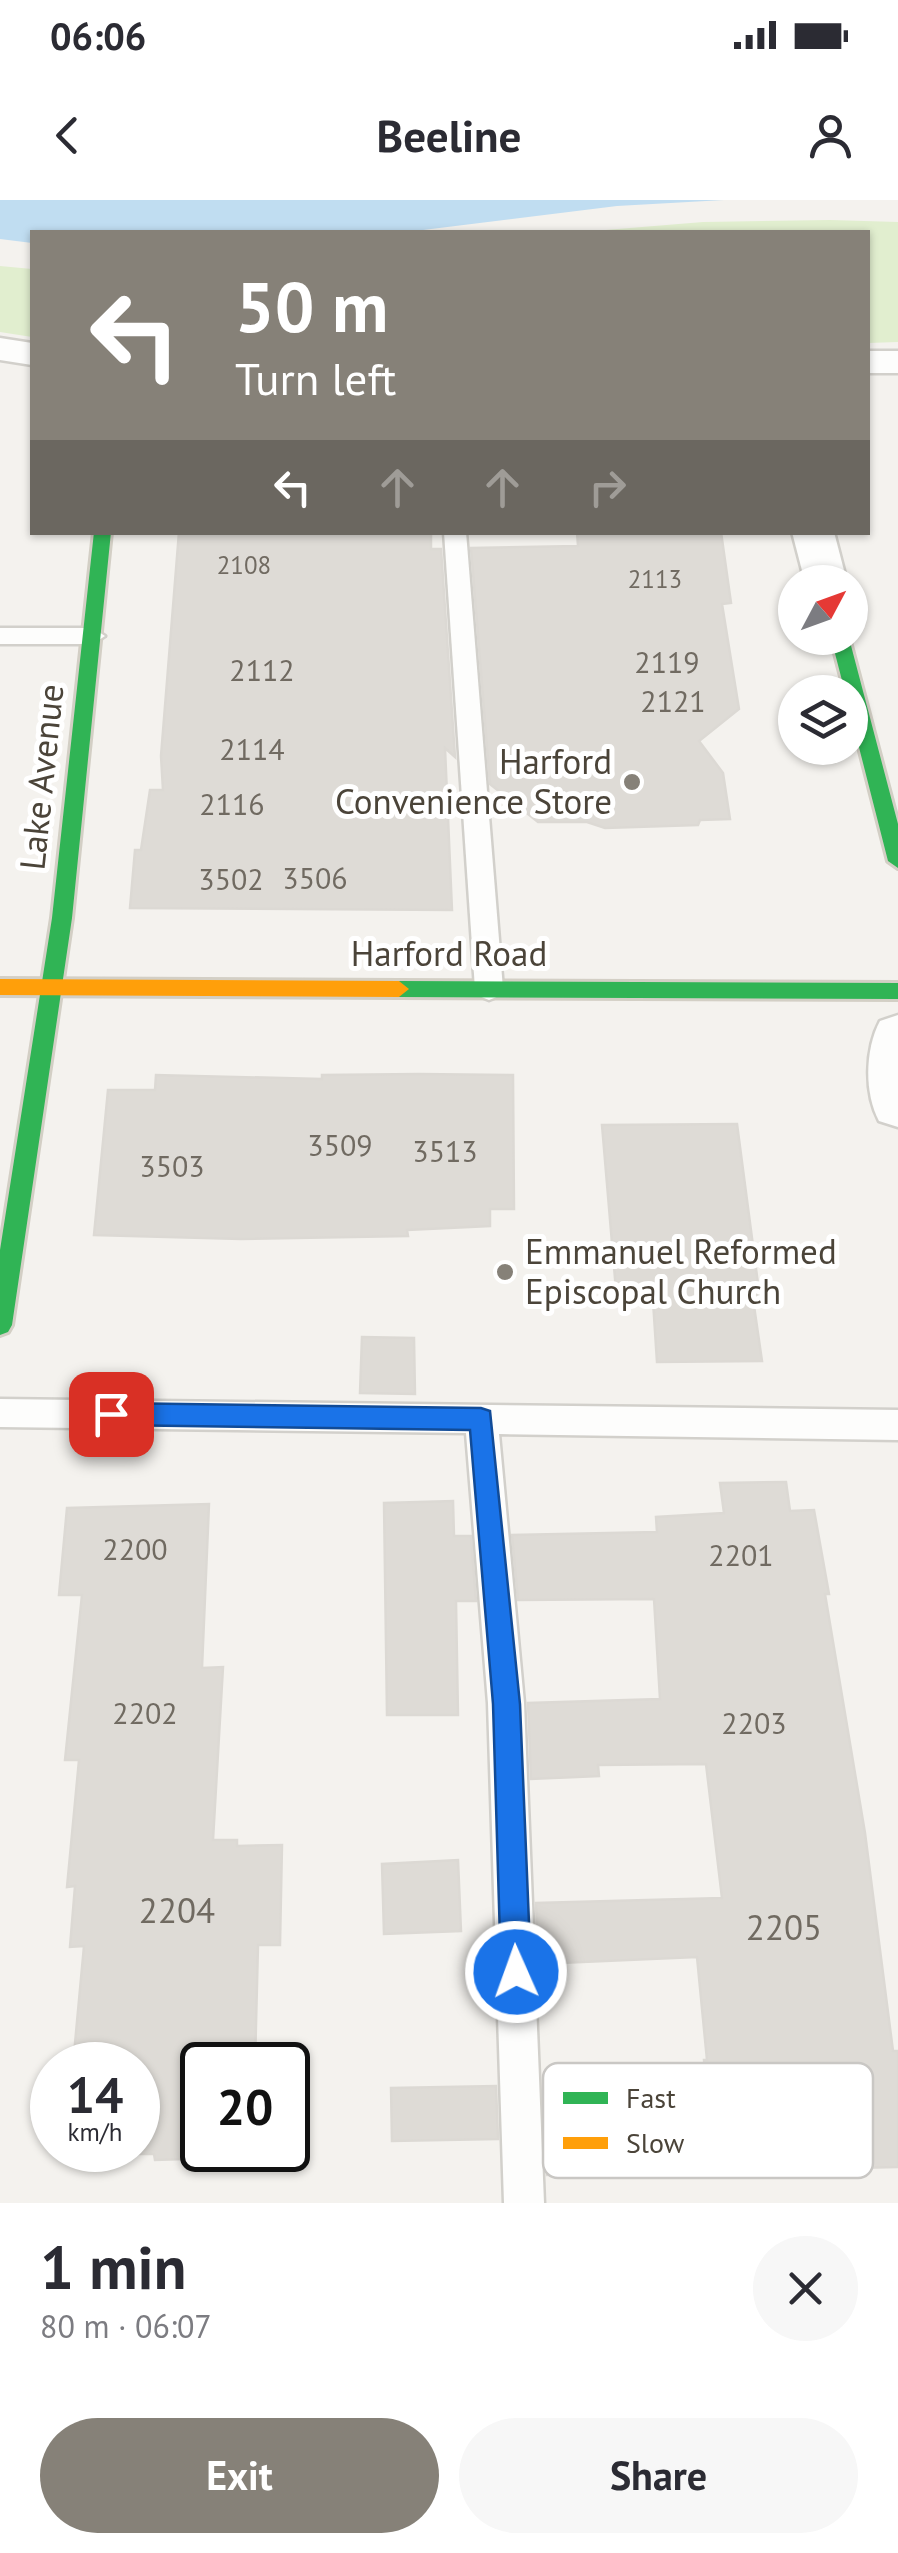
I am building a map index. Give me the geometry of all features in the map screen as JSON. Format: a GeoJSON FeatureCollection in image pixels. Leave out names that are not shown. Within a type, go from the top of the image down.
{"type":"FeatureCollection","features":[{"type":"Feature","properties":{"kind":"street"},"geometry":{"type":"LineString","coordinates":[[0,349],[30,354]]}},
{"type":"Feature","properties":{"kind":"street"},"geometry":{"type":"LineString","coordinates":[[870,362],[898,362]]}},
{"type":"Feature","properties":{"kind":"street","name":"Lake Avenue"},"geometry":{"type":"LineString","coordinates":[[0,1326],[62,918],[102,535]]}},
{"type":"Feature","properties":{"kind":"street"},"geometry":{"type":"LineString","coordinates":[[815,535],[822,565]]}},
{"type":"Feature","properties":{"kind":"street"},"geometry":{"type":"LineString","coordinates":[[844,655],[898,861]]}},
{"type":"Feature","properties":{"kind":"street","name":"Harford Road"},"geometry":{"type":"LineString","coordinates":[[0,988],[898,991]]}},
{"type":"Feature","properties":{"kind":"street"},"geometry":{"type":"LineString","coordinates":[[898,1034],[898,1106]]}},
{"type":"Feature","properties":{"kind":"lane"},"geometry":{"type":"LineString","coordinates":[[455,535],[489,990]]}},
{"type":"Feature","properties":{"kind":"lane"},"geometry":{"type":"LineString","coordinates":[[0,636],[92,636]]}},
{"type":"Feature","properties":{"kind":"lane"},"geometry":{"type":"LineString","coordinates":[[0,1413],[898,1424]]}},
{"type":"Feature","properties":{"kind":"lane"},"geometry":{"type":"LineString","coordinates":[[481,1419],[506,1704],[524,2203]]}},
{"type":"Feature","properties":{"kind":"green space"},"geometry":{"type":"Polygon","coordinates":[[[703,222],[898,222],[898,342],[870,343],[870,230],[605,230],[703,222]]]}},
{"type":"Feature","properties":{"kind":"green space"},"geometry":{"type":"Polygon","coordinates":[[[0,266],[30,269],[30,337],[0,332],[0,266]]]}},
{"type":"Feature","properties":{"kind":"water"},"geometry":{"type":"Polygon","coordinates":[[[0,200],[724,200],[617,206],[423,230],[30,230],[30,243],[0,239],[0,200]]]}},
{"type":"Feature","properties":{"kind":"building"},"geometry":{"type":"Polygon","coordinates":[[[179,535],[431,535],[431,549],[441,549],[455,757],[445,748],[452,910],[130,908],[135,850],[141,850],[150,790],[163,790],[161,756],[179,535]]]}},
{"type":"Feature","properties":{"kind":"building"},"geometry":{"type":"Polygon","coordinates":[[[577,535],[721,535],[731,603],[722,604],[739,709],[699,741],[723,773],[730,819],[700,820],[698,825],[605,828],[587,822],[538,822],[490,784],[471,548],[578,546],[577,535]]]}},
{"type":"Feature","properties":{"kind":"building"},"geometry":{"type":"Polygon","coordinates":[[[156,1075],[322,1079],[322,1075],[513,1075],[514,1209],[490,1209],[490,1226],[407,1230],[408,1236],[241,1239],[94,1235],[108,1090],[155,1090],[156,1075]]]}},
{"type":"Feature","properties":{"kind":"building"},"geometry":{"type":"Polygon","coordinates":[[[737,1124],[760,1299],[753,1299],[762,1361],[657,1362],[653,1301],[617,1302],[602,1125],[737,1124]]]}},
{"type":"Feature","properties":{"kind":"building"},"geometry":{"type":"Polygon","coordinates":[[[362,1337],[414,1338],[415,1394],[360,1393],[362,1337]]]}},
{"type":"Feature","properties":{"kind":"building"},"geometry":{"type":"Polygon","coordinates":[[[786,1482],[790,1511],[814,1510],[865,1833],[893,2051],[898,2051],[898,2167],[873,2168],[873,2063],[704,2063],[697,1957],[538,1964],[536,1903],[722,1898],[706,1764],[598,1765],[599,1776],[531,1779],[528,1703],[660,1699],[654,1599],[518,1600],[512,1535],[657,1532],[656,1517],[724,1513],[720,1483],[786,1482]]]}},
{"type":"Feature","properties":{"kind":"building"},"geometry":{"type":"Polygon","coordinates":[[[453,1501],[454,1536],[471,1536],[476,1601],[456,1601],[458,1715],[387,1715],[384,1503],[453,1501]]]}},
{"type":"Feature","properties":{"kind":"building"},"geometry":{"type":"Polygon","coordinates":[[[209,1504],[202,1668],[223,1667],[213,1840],[237,1840],[237,1846],[282,1845],[280,1945],[258,1945],[256,2042],[180,2042],[180,2159],[160,2160],[160,2042],[75,2042],[84,1946],[70,1947],[75,1886],[67,1887],[79,1760],[65,1760],[82,1595],[59,1595],[67,1508],[209,1504]]]}},
{"type":"Feature","properties":{"kind":"building"},"geometry":{"type":"Polygon","coordinates":[[[458,1860],[461,1931],[384,1934],[382,1864],[458,1860]]]}},
{"type":"Feature","properties":{"kind":"building"},"geometry":{"type":"Polygon","coordinates":[[[496,2086],[498,2139],[392,2141],[391,2088],[496,2086]]]}},
{"type":"Feature","properties":{"kind":"traffic: fast"},"geometry":{"type":"LineString","coordinates":[[0,1325],[62,918],[103,535]]}},
{"type":"Feature","properties":{"kind":"traffic: fast"},"geometry":{"type":"LineString","coordinates":[[844,655],[898,861]]}},
{"type":"Feature","properties":{"kind":"traffic: fast"},"geometry":{"type":"LineString","coordinates":[[399,989],[898,991]]}},
{"type":"Feature","properties":{"kind":"traffic: slow"},"geometry":{"type":"LineString","coordinates":[[0,987],[399,989]]}},
{"type":"Feature","properties":{"kind":"place","name":"Harford Convenience Store"},"geometry":{"type":"Point","coordinates":[632,782]}},
{"type":"Feature","properties":{"kind":"place","name":"Emmanuel Reformed Episcopal Church"},"geometry":{"type":"Point","coordinates":[505,1272]}},
{"type":"Feature","properties":{"kind":"route"},"geometry":{"type":"LineString","coordinates":[[111,1414],[481,1419],[506,1704],[516,1972]]}}]}
